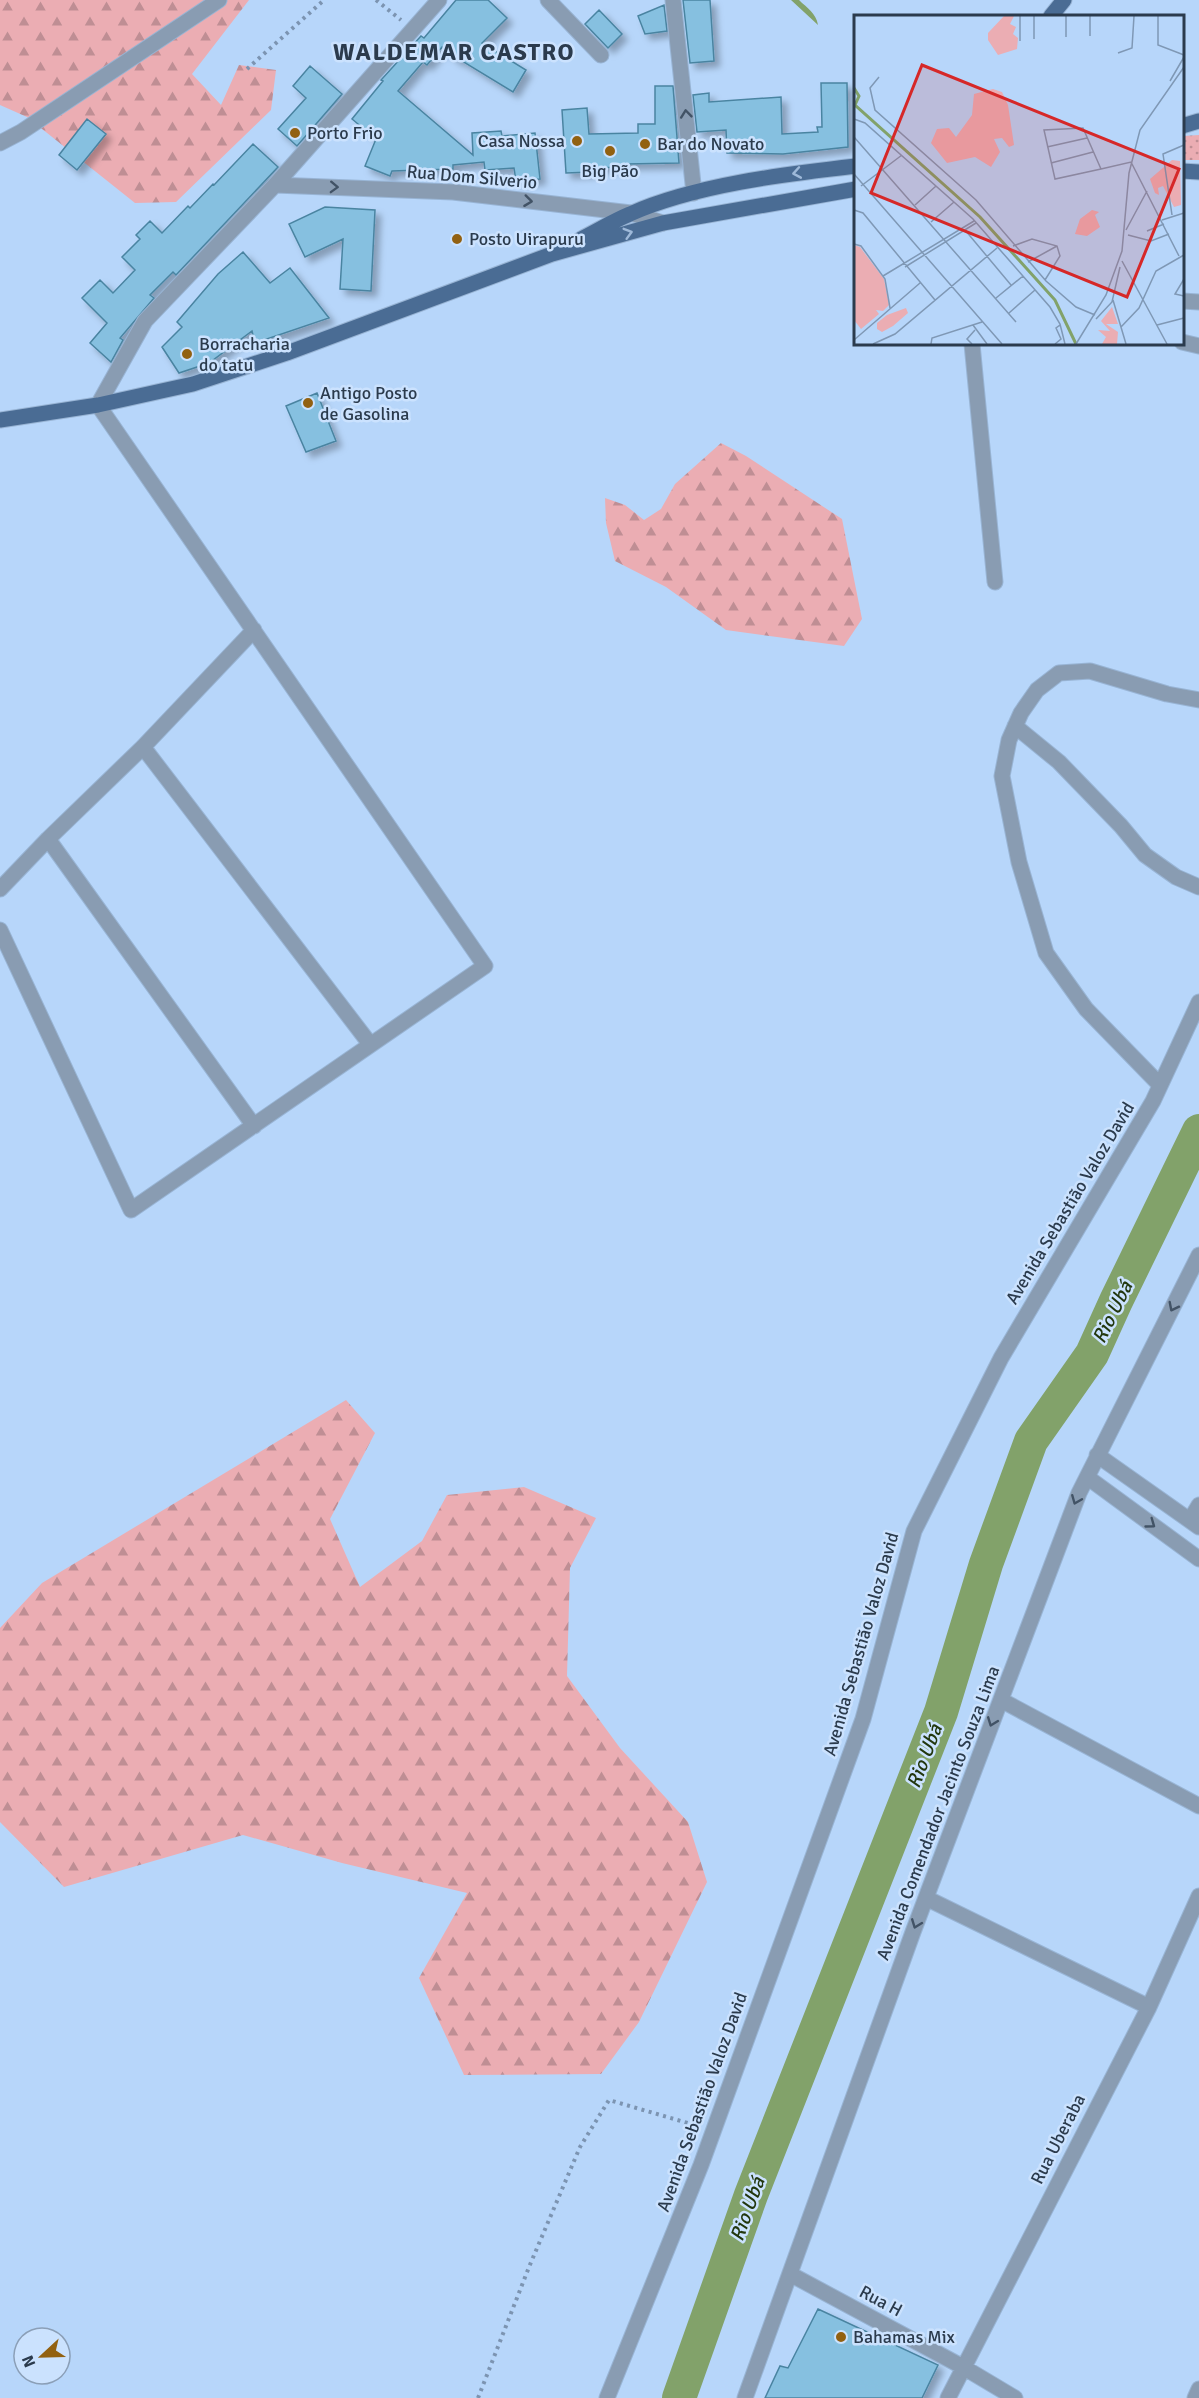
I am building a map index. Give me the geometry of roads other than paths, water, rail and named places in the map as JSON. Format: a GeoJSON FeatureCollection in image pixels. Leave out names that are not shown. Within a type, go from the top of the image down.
{"type":"FeatureCollection","features":[{"type":"Feature","properties":{"kind":"main road"},"geometry":{"type":"LineString","coordinates":[[1052,15],[1064,0]]}},
{"type":"Feature","properties":{"kind":"main road"},"geometry":{"type":"LineString","coordinates":[[1184,125],[1199,121]]}},
{"type":"Feature","properties":{"kind":"main road"},"geometry":{"type":"LineString","coordinates":[[552,254],[631,213],[694,193],[802,172],[854,166]]}},
{"type":"Feature","properties":{"kind":"main road"},"geometry":{"type":"LineString","coordinates":[[1184,171],[1199,172]]}},
{"type":"Feature","properties":{"kind":"main road"},"geometry":{"type":"LineString","coordinates":[[0,420],[98,405],[193,384],[286,354],[552,254],[663,223],[852,189]]}},
{"type":"Feature","properties":{"kind":"street"},"geometry":{"type":"LineString","coordinates":[[0,143],[21,132],[219,0]]}},
{"type":"Feature","properties":{"kind":"street"},"geometry":{"type":"LineString","coordinates":[[0,930],[132,1210],[485,966],[98,405],[146,321],[275,185],[439,0]]}},
{"type":"Feature","properties":{"kind":"street"},"geometry":{"type":"LineString","coordinates":[[548,0],[601,55]]}},
{"type":"Feature","properties":{"kind":"street"},"geometry":{"type":"LineString","coordinates":[[673,0],[694,193]]}},
{"type":"Feature","properties":{"kind":"street","name":"Rua Dom Silverio"},"geometry":{"type":"LineString","coordinates":[[275,185],[453,192],[631,213],[663,223]]}},
{"type":"Feature","properties":{"kind":"street"},"geometry":{"type":"LineString","coordinates":[[1184,301],[1199,302]]}},
{"type":"Feature","properties":{"kind":"street"},"geometry":{"type":"LineString","coordinates":[[1184,342],[1199,346]]}},
{"type":"Feature","properties":{"kind":"street"},"geometry":{"type":"LineString","coordinates":[[972,345],[995,582]]}},
{"type":"Feature","properties":{"kind":"street"},"geometry":{"type":"LineString","coordinates":[[0,889],[143,747],[254,630]]}},
{"type":"Feature","properties":{"kind":"street"},"geometry":{"type":"LineString","coordinates":[[1160,1085],[1086,1009],[1046,953],[1019,862],[1002,776],[1009,740],[1015,726],[1037,690],[1059,673],[1089,671],[1157,691],[1199,700]]}},
{"type":"Feature","properties":{"kind":"street"},"geometry":{"type":"LineString","coordinates":[[1015,726],[1059,762],[1121,826],[1145,855],[1176,877],[1199,887]]}},
{"type":"Feature","properties":{"kind":"street"},"geometry":{"type":"LineString","coordinates":[[143,747],[370,1044]]}},
{"type":"Feature","properties":{"kind":"street"},"geometry":{"type":"LineString","coordinates":[[48,839],[254,1126]]}},
{"type":"Feature","properties":{"kind":"street","name":"Avenida Sebastião Valoz David"},"geometry":{"type":"LineString","coordinates":[[607,2398],[713,2130],[863,1719],[914,1531],[1001,1358],[1153,1101],[1199,1002]]}},
{"type":"Feature","properties":{"kind":"street","name":"Avenida Comendador Jacinto Souza Lima"},"geometry":{"type":"LineString","coordinates":[[745,2398],[926,1898],[1078,1493],[1199,1255]]}},
{"type":"Feature","properties":{"kind":"street"},"geometry":{"type":"LineString","coordinates":[[1098,1455],[1195,1524],[1199,1505]]}},
{"type":"Feature","properties":{"kind":"street"},"geometry":{"type":"LineString","coordinates":[[1087,1477],[1199,1559]]}},
{"type":"Feature","properties":{"kind":"street"},"geometry":{"type":"LineString","coordinates":[[1001,1700],[1199,1806]]}},
{"type":"Feature","properties":{"kind":"street","name":"Rua Uberaba"},"geometry":{"type":"LineString","coordinates":[[948,2398],[1149,2007],[1199,1896]]}},
{"type":"Feature","properties":{"kind":"street"},"geometry":{"type":"LineString","coordinates":[[926,1898],[1149,2007]]}},
{"type":"Feature","properties":{"kind":"street","name":"Rua H"},"geometry":{"type":"LineString","coordinates":[[790,2274],[1016,2398]]}},
{"type":"Feature","properties":{"kind":"street"},"geometry":{"type":"LineString","coordinates":[[1195,2398],[1199,2389]]}},
{"type":"Feature","properties":{"kind":"waterway","name":"Rio Ubá"},"geometry":{"type":"LineString","coordinates":[[679,2398],[751,2195],[941,1712],[986,1564],[1031,1441],[1092,1354],[1199,1131]]}},
{"type":"Feature","properties":{"kind":"place","name":"Porto Frio"},"geometry":{"type":"Point","coordinates":[295,133]}},
{"type":"Feature","properties":{"kind":"place","name":"Casa Nossa"},"geometry":{"type":"Point","coordinates":[577,141]}},
{"type":"Feature","properties":{"kind":"place","name":"Bar do Novato"},"geometry":{"type":"Point","coordinates":[645,144]}},
{"type":"Feature","properties":{"kind":"place","name":"Big Pão"},"geometry":{"type":"Point","coordinates":[610,151]}},
{"type":"Feature","properties":{"kind":"place","name":"Posto Uirapuru"},"geometry":{"type":"Point","coordinates":[457,239]}},
{"type":"Feature","properties":{"kind":"place","name":"Borracharia do tatu"},"geometry":{"type":"Point","coordinates":[187,354]}},
{"type":"Feature","properties":{"kind":"place","name":"Antigo Posto de Gasolina"},"geometry":{"type":"Point","coordinates":[308,403]}},
{"type":"Feature","properties":{"kind":"place","name":"Bahamas Mix"},"geometry":{"type":"Point","coordinates":[841,2337]}},
{"type":"Feature","properties":{"kind":"district","name":"WALDEMAR CASTRO"},"geometry":{"type":"Point","coordinates":[454,52]}}]}
